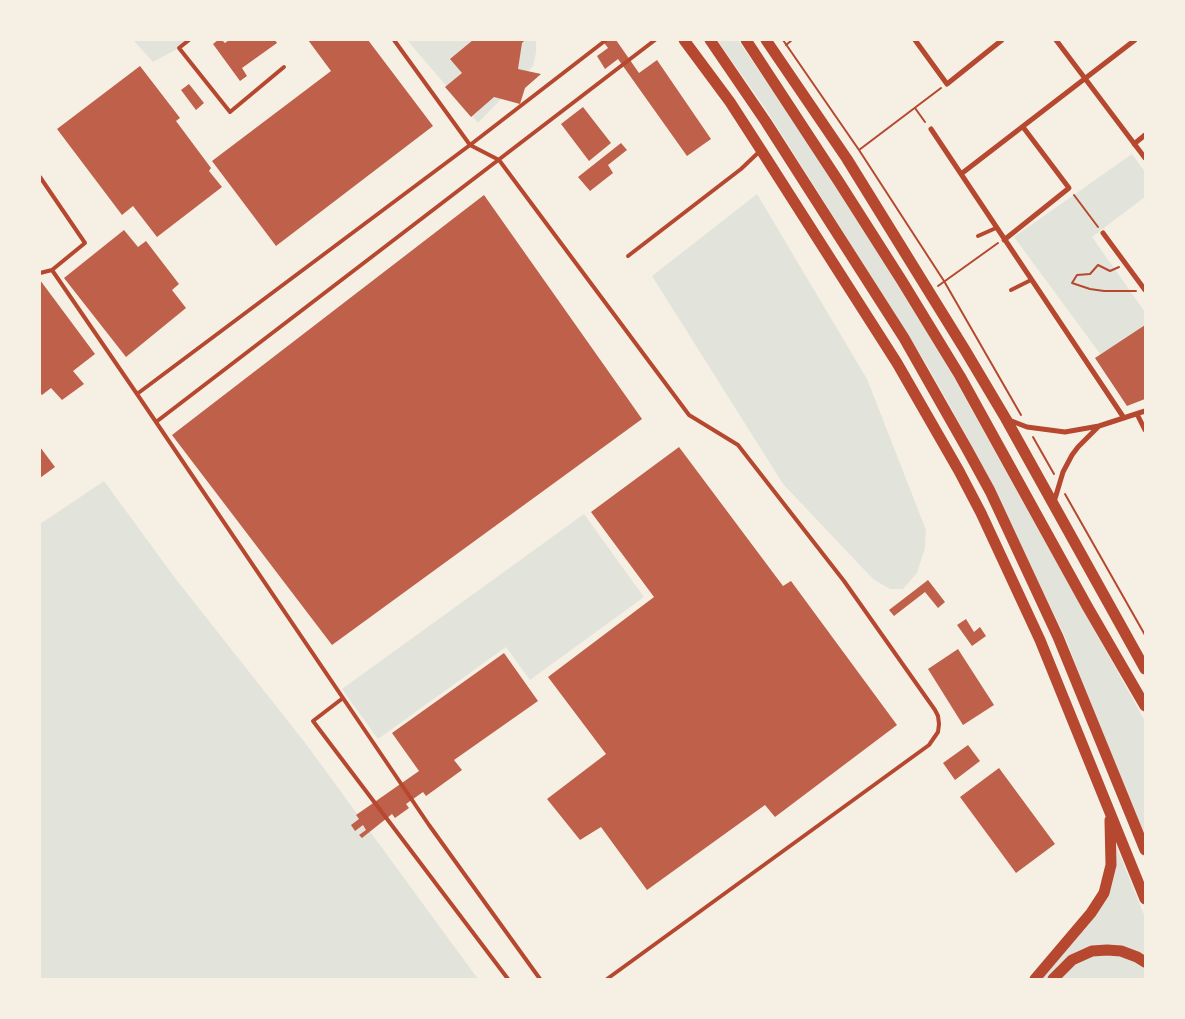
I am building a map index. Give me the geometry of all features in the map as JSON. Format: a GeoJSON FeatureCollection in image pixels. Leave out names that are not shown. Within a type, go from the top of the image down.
{"type":"FeatureCollection","features":[{"type":"Feature","properties":{"kind":"highway"},"geometry":{"type":"LineString","coordinates":[[684,40],[730,102],[897,363],[939,434],[980,513],[1036,631],[1145,899]]}},
{"type":"Feature","properties":{"kind":"highway"},"geometry":{"type":"LineString","coordinates":[[710,40],[766,122],[904,338],[990,491],[1058,638],[1145,850]]}},
{"type":"Feature","properties":{"kind":"highway"},"geometry":{"type":"LineString","coordinates":[[746,40],[902,281],[960,376],[1086,606],[1145,706]]}},
{"type":"Feature","properties":{"kind":"highway"},"geometry":{"type":"LineString","coordinates":[[766,40],[847,159],[930,292],[1006,419],[1145,669]]}},
{"type":"Feature","properties":{"kind":"highway"},"geometry":{"type":"LineString","coordinates":[[899,242],[902,281]]}},
{"type":"Feature","properties":{"kind":"highway"},"geometry":{"type":"LineString","coordinates":[[939,434],[971,456]]}},
{"type":"Feature","properties":{"kind":"highway"},"geometry":{"type":"LineString","coordinates":[[1035,979],[1091,913],[1104,893],[1111,865],[1110,811]]}},
{"type":"Feature","properties":{"kind":"highway"},"geometry":{"type":"LineString","coordinates":[[1053,979],[1072,960],[1092,951],[1121,951],[1145,962]]}},
{"type":"Feature","properties":{"kind":"street"},"geometry":{"type":"LineString","coordinates":[[915,40],[947,84],[1002,40]]}},
{"type":"Feature","properties":{"kind":"street"},"geometry":{"type":"LineString","coordinates":[[1056,40],[1145,158]]}},
{"type":"Feature","properties":{"kind":"street"},"geometry":{"type":"LineString","coordinates":[[960,174],[1135,40]]}},
{"type":"Feature","properties":{"kind":"street"},"geometry":{"type":"LineString","coordinates":[[1004,240],[1069,188],[1023,127]]}},
{"type":"Feature","properties":{"kind":"street"},"geometry":{"type":"LineString","coordinates":[[930,129],[1124,418]]}},
{"type":"Feature","properties":{"kind":"street"},"geometry":{"type":"LineString","coordinates":[[1134,144],[1145,136]]}},
{"type":"Feature","properties":{"kind":"street"},"geometry":{"type":"LineString","coordinates":[[1103,233],[1145,290]]}},
{"type":"Feature","properties":{"kind":"street"},"geometry":{"type":"LineString","coordinates":[[1006,419],[1027,427],[1065,432],[1099,426],[1145,411]]}},
{"type":"Feature","properties":{"kind":"street"},"geometry":{"type":"LineString","coordinates":[[1136,414],[1145,430]]}},
{"type":"Feature","properties":{"kind":"street"},"geometry":{"type":"LineString","coordinates":[[1053,505],[1066,465],[1078,446],[1099,426]]}},
{"type":"Feature","properties":{"kind":"lane"},"geometry":{"type":"LineString","coordinates":[[189,40],[180,48],[230,112],[284,67]]}},
{"type":"Feature","properties":{"kind":"lane"},"geometry":{"type":"LineString","coordinates":[[394,40],[470,145],[499,160],[689,415],[738,445],[844,581],[935,710],[939,724],[935,739],[929,746],[607,979]]}},
{"type":"Feature","properties":{"kind":"lane"},"geometry":{"type":"LineString","coordinates":[[137,394],[470,145],[606,40]]}},
{"type":"Feature","properties":{"kind":"lane"},"geometry":{"type":"LineString","coordinates":[[156,422],[655,40]]}},
{"type":"Feature","properties":{"kind":"lane"},"geometry":{"type":"LineString","coordinates":[[628,256],[731,177],[761,150]]}},
{"type":"Feature","properties":{"kind":"lane"},"geometry":{"type":"LineString","coordinates":[[40,177],[85,243],[52,270],[40,273]]}},
{"type":"Feature","properties":{"kind":"lane"},"geometry":{"type":"LineString","coordinates":[[978,236],[996,228]]}},
{"type":"Feature","properties":{"kind":"lane"},"geometry":{"type":"LineString","coordinates":[[52,270],[429,825],[540,979]]}},
{"type":"Feature","properties":{"kind":"lane"},"geometry":{"type":"LineString","coordinates":[[1011,290],[1031,280]]}},
{"type":"Feature","properties":{"kind":"lane"},"geometry":{"type":"LineString","coordinates":[[343,698],[313,721],[508,979]]}},
{"type":"Feature","properties":{"kind":"path"},"geometry":{"type":"LineString","coordinates":[[783,40],[859,150],[944,281],[1145,635]]}},
{"type":"Feature","properties":{"kind":"path"},"geometry":{"type":"LineString","coordinates":[[847,159],[947,84]]}},
{"type":"Feature","properties":{"kind":"path"},"geometry":{"type":"LineString","coordinates":[[915,108],[930,129]]}},
{"type":"Feature","properties":{"kind":"path"},"geometry":{"type":"LineString","coordinates":[[1069,188],[1103,233]]}},
{"type":"Feature","properties":{"kind":"path"},"geometry":{"type":"LineString","coordinates":[[930,292],[1004,240]]}},
{"type":"Feature","properties":{"kind":"path"},"geometry":{"type":"LineString","coordinates":[[1126,264],[1110,271],[1098,265],[1090,274],[1077,275],[1072,284],[1104,291],[1138,291]]}},
{"type":"Feature","properties":{"kind":"shaded area"},"geometry":{"type":"Polygon","coordinates":[[[133,40],[189,40],[179,48],[153,62],[133,40]]]}},
{"type":"Feature","properties":{"kind":"shaded area"},"geometry":{"type":"Polygon","coordinates":[[[407,40],[536,40],[536,53],[533,66],[478,123],[407,40]]]}},
{"type":"Feature","properties":{"kind":"shaded area"},"geometry":{"type":"Polygon","coordinates":[[[717,40],[738,40],[808,143],[937,347],[1145,721],[1145,835],[1093,711],[1066,639],[984,469],[924,360],[765,108],[717,40]]]}},
{"type":"Feature","properties":{"kind":"shaded area"},"geometry":{"type":"Polygon","coordinates":[[[1132,154],[1145,172],[1145,197],[1092,237],[1145,312],[1145,325],[1101,355],[1014,237],[1132,154]]]}},
{"type":"Feature","properties":{"kind":"shaded area"},"geometry":{"type":"Polygon","coordinates":[[[757,194],[867,379],[926,530],[925,548],[917,573],[903,589],[890,589],[873,579],[783,484],[652,276],[757,194]]]}},
{"type":"Feature","properties":{"kind":"shaded area"},"geometry":{"type":"Polygon","coordinates":[[[104,481],[175,578],[306,744],[478,979],[40,979],[40,524],[104,481]]]}},
{"type":"Feature","properties":{"kind":"shaded area"},"geometry":{"type":"Polygon","coordinates":[[[584,514],[644,597],[530,680],[506,647],[378,739],[342,689],[584,514]]]}},
{"type":"Feature","properties":{"kind":"shaded area"},"geometry":{"type":"Polygon","coordinates":[[[1115,843],[1145,917],[1145,957],[1091,947],[1080,950],[1059,964],[1047,979],[1040,979],[1092,920],[1115,843]]]}},
{"type":"Feature","properties":{"kind":"shaded area"},"geometry":{"type":"Polygon","coordinates":[[[1093,956],[1121,956],[1135,961],[1145,968],[1145,979],[1058,979],[1074,963],[1093,956]]]}},
{"type":"Feature","properties":{"kind":"building"},"geometry":{"type":"Polygon","coordinates":[[[218,40],[222,40],[225,43],[229,40],[275,40],[277,43],[242,68],[247,76],[240,81],[213,44],[218,40]]]}},
{"type":"Feature","properties":{"kind":"building"},"geometry":{"type":"Polygon","coordinates":[[[308,40],[368,40],[433,126],[276,246],[212,161],[331,71],[308,40]]]}},
{"type":"Feature","properties":{"kind":"building"},"geometry":{"type":"Polygon","coordinates":[[[473,40],[525,40],[522,43],[518,69],[541,74],[525,88],[520,104],[494,97],[471,117],[445,87],[462,73],[450,59],[473,40]]]}},
{"type":"Feature","properties":{"kind":"building"},"geometry":{"type":"Polygon","coordinates":[[[602,40],[616,40],[639,73],[657,60],[711,139],[687,156],[618,59],[605,69],[597,56],[608,48],[602,40]]]}},
{"type":"Feature","properties":{"kind":"building"},"geometry":{"type":"Polygon","coordinates":[[[140,66],[180,118],[176,121],[211,168],[209,171],[222,187],[157,237],[133,206],[122,215],[57,129],[140,66]]]}},
{"type":"Feature","properties":{"kind":"building"},"geometry":{"type":"Polygon","coordinates":[[[189,84],[204,103],[196,110],[181,90],[189,84]]]}},
{"type":"Feature","properties":{"kind":"building"},"geometry":{"type":"Polygon","coordinates":[[[583,107],[611,143],[589,161],[561,124],[583,107]]]}},
{"type":"Feature","properties":{"kind":"building"},"geometry":{"type":"Polygon","coordinates":[[[621,143],[627,150],[608,165],[613,173],[590,191],[578,177],[621,143]]]}},
{"type":"Feature","properties":{"kind":"building"},"geometry":{"type":"Polygon","coordinates":[[[484,195],[642,419],[332,645],[172,435],[484,195]]]}},
{"type":"Feature","properties":{"kind":"building"},"geometry":{"type":"Polygon","coordinates":[[[124,230],[138,247],[146,241],[179,284],[172,290],[186,308],[126,357],[64,278],[124,230]]]}},
{"type":"Feature","properties":{"kind":"building"},"geometry":{"type":"Polygon","coordinates":[[[40,280],[95,354],[73,371],[84,384],[62,400],[51,388],[42,395],[40,393],[40,280]]]}},
{"type":"Feature","properties":{"kind":"building"},"geometry":{"type":"Polygon","coordinates":[[[1145,325],[1145,399],[1127,406],[1095,358],[1145,325]]]}},
{"type":"Feature","properties":{"kind":"building"},"geometry":{"type":"Polygon","coordinates":[[[40,447],[55,467],[40,478],[40,447]]]}},
{"type":"Feature","properties":{"kind":"building"},"geometry":{"type":"Polygon","coordinates":[[[679,447],[783,586],[791,581],[897,725],[775,817],[765,805],[647,890],[601,827],[580,840],[547,799],[606,754],[548,677],[654,597],[591,512],[679,447]]]}},
{"type":"Feature","properties":{"kind":"building"},"geometry":{"type":"Polygon","coordinates":[[[928,580],[945,602],[938,608],[925,592],[894,616],[889,610],[928,580]]]}},
{"type":"Feature","properties":{"kind":"building"},"geometry":{"type":"Polygon","coordinates":[[[966,619],[974,632],[980,627],[986,636],[972,646],[957,625],[966,619]]]}},
{"type":"Feature","properties":{"kind":"building"},"geometry":{"type":"Polygon","coordinates":[[[958,649],[994,705],[963,725],[928,669],[958,649]]]}},
{"type":"Feature","properties":{"kind":"building"},"geometry":{"type":"Polygon","coordinates":[[[504,653],[538,701],[454,760],[462,770],[426,796],[423,792],[406,804],[409,808],[395,818],[392,814],[362,838],[359,835],[366,830],[363,825],[355,831],[351,825],[359,819],[356,815],[419,771],[392,733],[504,653]]]}},
{"type":"Feature","properties":{"kind":"building"},"geometry":{"type":"Polygon","coordinates":[[[968,745],[980,761],[955,780],[943,763],[968,745]]]}},
{"type":"Feature","properties":{"kind":"building"},"geometry":{"type":"Polygon","coordinates":[[[999,768],[1055,844],[1016,873],[960,797],[999,768]]]}}]}
